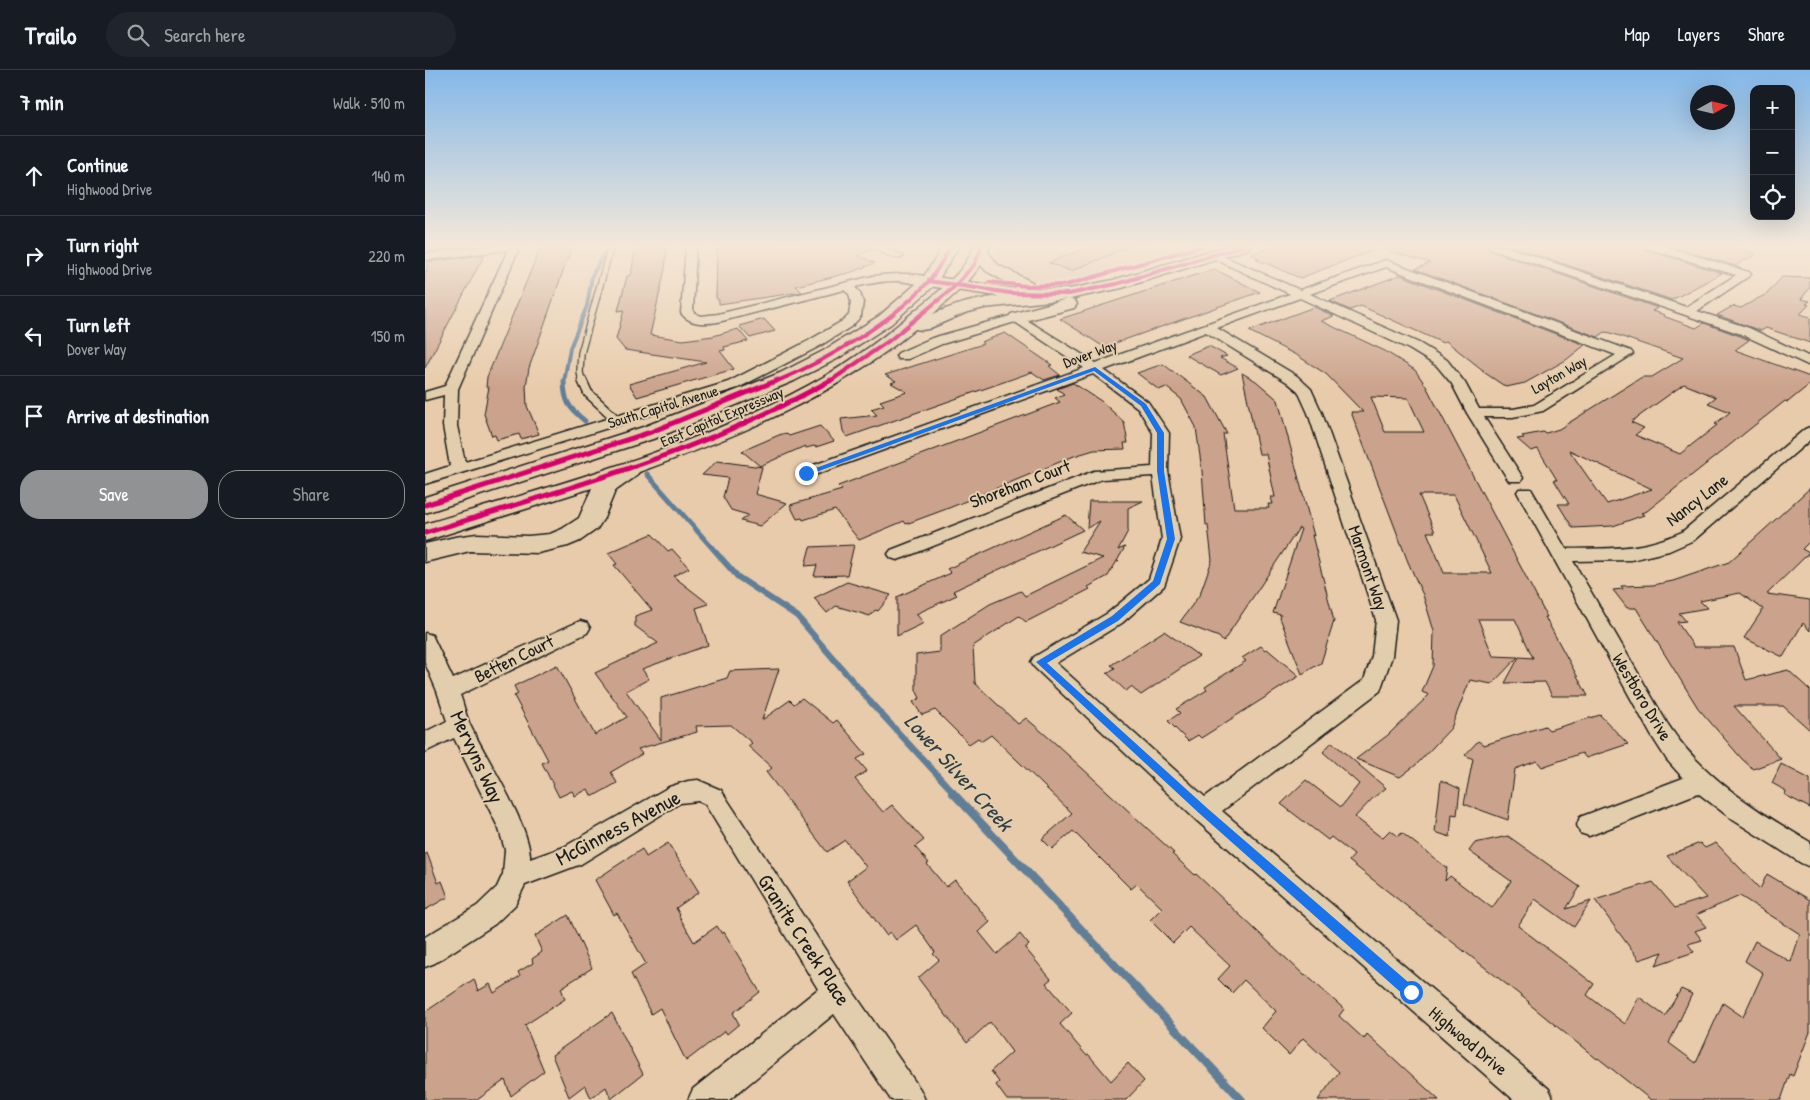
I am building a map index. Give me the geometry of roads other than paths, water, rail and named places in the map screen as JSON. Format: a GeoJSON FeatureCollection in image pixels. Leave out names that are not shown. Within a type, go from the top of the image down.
{"type":"FeatureCollection","features":[{"type":"Feature","properties":{"kind":"main road","name":"East Capitol Expressway"},"geometry":{"type":"LineString","coordinates":[[425,505],[651,432],[787,377],[857,339],[899,309],[914,294]]}},
{"type":"Feature","properties":{"kind":"main road","name":"East Capitol Expressway"},"geometry":{"type":"LineString","coordinates":[[434,530],[675,451],[770,412],[900,346],[948,294]]}},
{"type":"Feature","properties":{"kind":"main road"},"geometry":{"type":"LineString","coordinates":[[1031,294],[1068,294]]}},
{"type":"Feature","properties":{"kind":"main road"},"geometry":{"type":"LineString","coordinates":[[900,346],[943,315],[974,305],[1068,294]]}},
{"type":"Feature","properties":{"kind":"main road"},"geometry":{"type":"LineString","coordinates":[[1017,318],[1077,301],[1091,294]]}},
{"type":"Feature","properties":{"kind":"main road"},"geometry":{"type":"LineString","coordinates":[[425,553],[453,544],[468,542],[497,542],[527,546],[559,540],[582,529],[595,513],[604,488],[609,482],[675,451]]}},
{"type":"Feature","properties":{"kind":"main road"},"geometry":{"type":"LineString","coordinates":[[434,530],[562,496],[584,497],[591,502],[595,513]]}},
{"type":"Feature","properties":{"kind":"street"},"geometry":{"type":"LineString","coordinates":[[459,469],[450,426],[451,389],[493,294]]}},
{"type":"Feature","properties":{"kind":"street"},"geometry":{"type":"LineString","coordinates":[[688,294],[687,313],[690,317],[697,319],[718,318],[811,294]]}},
{"type":"Feature","properties":{"kind":"street","name":"South Capitol Avenue"},"geometry":{"type":"LineString","coordinates":[[425,479],[733,385],[840,329],[855,316],[857,309],[854,294]]}},
{"type":"Feature","properties":{"kind":"street","name":"Dover Way"},"geometry":{"type":"LineString","coordinates":[[806,473],[1300,294]]}},
{"type":"Feature","properties":{"kind":"street","name":"Westboro Drive"},"geometry":{"type":"LineString","coordinates":[[1300,294],[1414,346],[1442,363],[1457,383],[1520,485],[1659,729],[1680,759],[1723,800],[1810,855]]}},
{"type":"Feature","properties":{"kind":"street","name":"Dover Way"},"geometry":{"type":"LineString","coordinates":[[1468,294],[1626,354]]}},
{"type":"Feature","properties":{"kind":"street"},"geometry":{"type":"LineString","coordinates":[[1637,294],[1745,331],[1810,362]]}},
{"type":"Feature","properties":{"kind":"street"},"geometry":{"type":"LineString","coordinates":[[1688,311],[1714,294]]}},
{"type":"Feature","properties":{"kind":"street"},"geometry":{"type":"LineString","coordinates":[[900,346],[937,341],[1017,318]]}},
{"type":"Feature","properties":{"kind":"street","name":"Highwood Drive"},"geometry":{"type":"LineString","coordinates":[[1017,318],[1095,369],[1143,405],[1161,433],[1161,471],[1171,539],[1157,582],[1115,618],[1041,662],[1204,811],[1538,1100]]}},
{"type":"Feature","properties":{"kind":"street","name":"Marmont Way"},"geometry":{"type":"LineString","coordinates":[[1204,811],[1373,685],[1382,656],[1386,620],[1315,413],[1304,388],[1209,328]]}},
{"type":"Feature","properties":{"kind":"street","name":"Layton Way"},"geometry":{"type":"LineString","coordinates":[[1474,413],[1513,413],[1538,408],[1626,354]]}},
{"type":"Feature","properties":{"kind":"street"},"geometry":{"type":"LineString","coordinates":[[425,396],[451,389]]}},
{"type":"Feature","properties":{"kind":"street","name":"Nancy Lane"},"geometry":{"type":"LineString","coordinates":[[1559,555],[1631,554],[1663,547],[1688,536],[1810,432]]}},
{"type":"Feature","properties":{"kind":"street","name":"Shoreham Court"},"geometry":{"type":"LineString","coordinates":[[897,554],[1100,474],[1161,471]]}},
{"type":"Feature","properties":{"kind":"street","name":"Betten Court"},"geometry":{"type":"LineString","coordinates":[[448,691],[580,628]]}},
{"type":"Feature","properties":{"kind":"street","name":"Mervyns Way"},"geometry":{"type":"LineString","coordinates":[[425,640],[448,691],[459,725],[511,828],[518,850],[516,876]]}},
{"type":"Feature","properties":{"kind":"street"},"geometry":{"type":"LineString","coordinates":[[425,743],[459,725]]}},
{"type":"Feature","properties":{"kind":"street"},"geometry":{"type":"LineString","coordinates":[[1589,825],[1701,781]]}},
{"type":"Feature","properties":{"kind":"street","name":"McGinness Avenue"},"geometry":{"type":"LineString","coordinates":[[516,876],[572,856],[673,796],[693,790]]}},
{"type":"Feature","properties":{"kind":"street","name":"Granite Creek Place"},"geometry":{"type":"LineString","coordinates":[[693,790],[708,793],[713,797],[837,992],[909,1100]]}},
{"type":"Feature","properties":{"kind":"street"},"geometry":{"type":"LineString","coordinates":[[425,953],[486,915],[506,896],[516,876]]}},
{"type":"Feature","properties":{"kind":"street"},"geometry":{"type":"LineString","coordinates":[[703,1100],[837,992]]}},
{"type":"Feature","properties":{"kind":"lane"},"geometry":{"type":"LineString","coordinates":[[598,294],[585,333],[580,361],[582,383],[595,401],[618,421]]}},
{"type":"Feature","properties":{"kind":"waterway","name":"Lower Silver Creek"},"geometry":{"type":"LineString","coordinates":[[564,381],[570,348],[587,306],[589,294]]}},
{"type":"Feature","properties":{"kind":"waterway","name":"Lower Silver Creek"},"geometry":{"type":"LineString","coordinates":[[564,381],[566,399],[575,412],[585,421]]}},
{"type":"Feature","properties":{"kind":"waterway","name":"Lower Silver Creek"},"geometry":{"type":"LineString","coordinates":[[647,474],[722,559]]}},
{"type":"Feature","properties":{"kind":"waterway","name":"Lower Silver Creek"},"geometry":{"type":"LineString","coordinates":[[721,558],[738,577],[797,616],[874,706],[954,793]]}},
{"type":"Feature","properties":{"kind":"waterway","name":"Lower Silver Creek"},"geometry":{"type":"LineString","coordinates":[[952,792],[1242,1100]]}}]}
